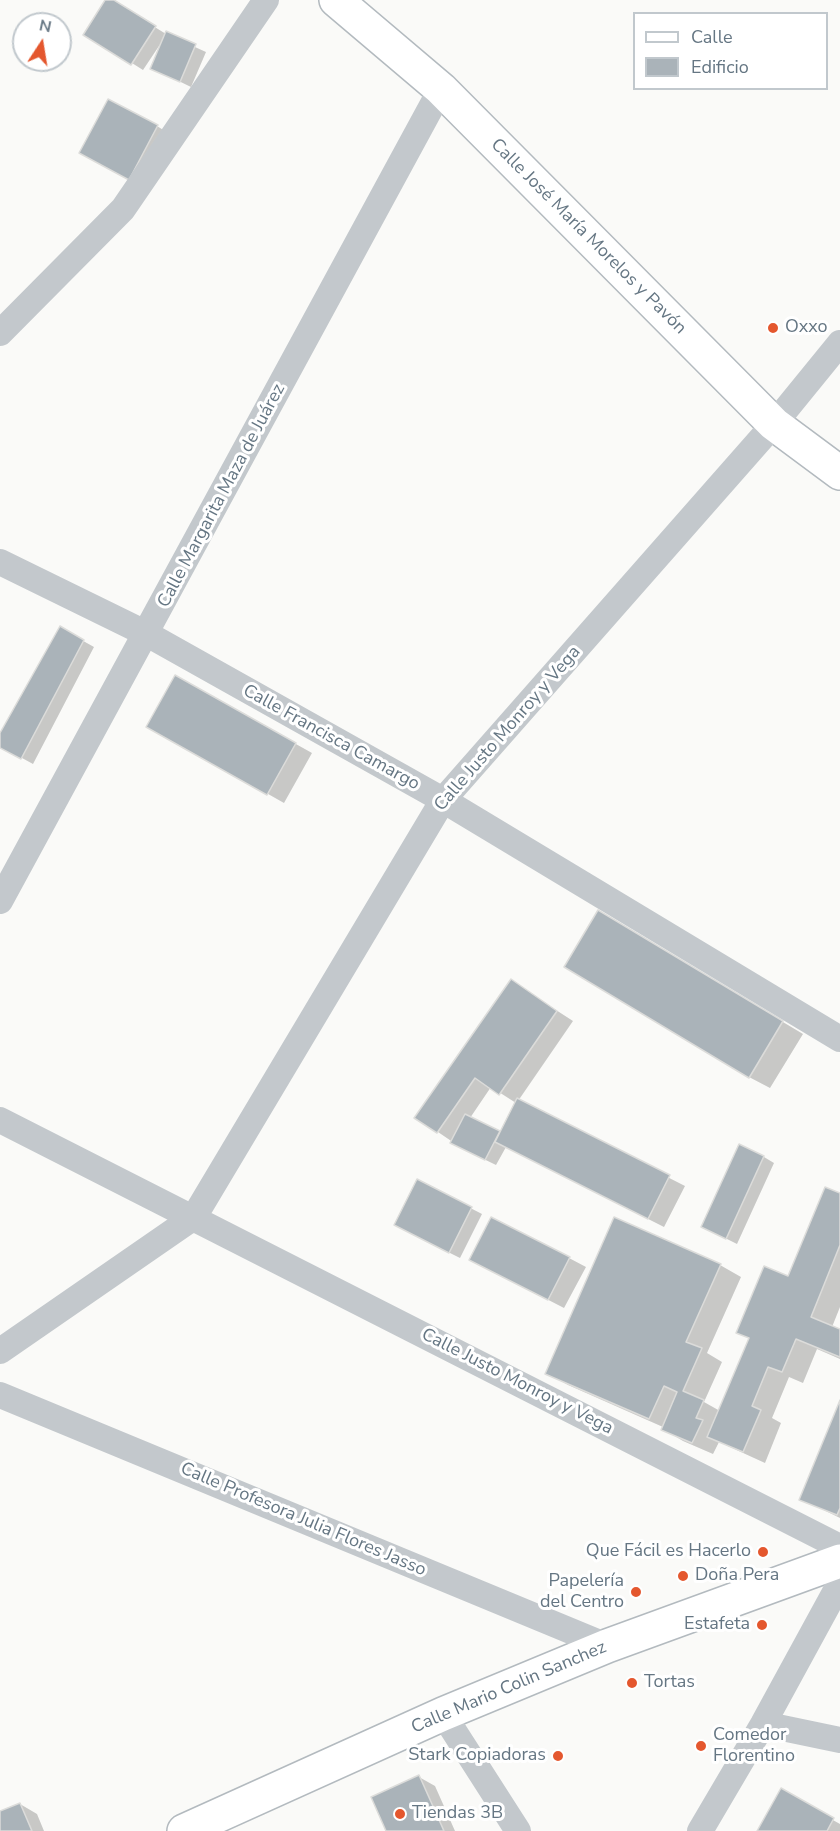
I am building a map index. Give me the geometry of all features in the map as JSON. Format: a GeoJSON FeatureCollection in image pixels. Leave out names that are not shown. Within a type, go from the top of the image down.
{"type":"FeatureCollection","features":[{"type":"Feature","properties":{"kind":"main road","name":"Calle José María Morelos y Pavón"},"geometry":{"type":"LineString","coordinates":[[336,0],[441,89],[774,424],[840,473]]}},
{"type":"Feature","properties":{"kind":"main road","name":"Calle Mario Colin Sanchez"},"geometry":{"type":"LineString","coordinates":[[184,1831],[443,1714],[607,1646],[840,1561]]}},
{"type":"Feature","properties":{"kind":"street"},"geometry":{"type":"LineString","coordinates":[[0,333],[123,209],[266,0]]}},
{"type":"Feature","properties":{"kind":"street","name":"Calle Margarita Maza de Juárez"},"geometry":{"type":"LineString","coordinates":[[0,901],[441,89]]}},
{"type":"Feature","properties":{"kind":"street","name":"Calle Justo Monroy y Vega"},"geometry":{"type":"LineString","coordinates":[[0,1351],[194,1217],[442,800],[774,424],[840,343]]}},
{"type":"Feature","properties":{"kind":"street","name":"Calle Francisca Camargo"},"geometry":{"type":"LineString","coordinates":[[0,562],[147,634],[442,800],[840,1039]]}},
{"type":"Feature","properties":{"kind":"street","name":"Calle Justo Monroy y Vega"},"geometry":{"type":"LineString","coordinates":[[0,1120],[840,1547]]}},
{"type":"Feature","properties":{"kind":"street","name":"Calle Profesora Julia Flores Jasso"},"geometry":{"type":"LineString","coordinates":[[0,1395],[607,1646]]}},
{"type":"Feature","properties":{"kind":"street"},"geometry":{"type":"LineString","coordinates":[[700,1831],[763,1724],[840,1583]]}},
{"type":"Feature","properties":{"kind":"street"},"geometry":{"type":"LineString","coordinates":[[443,1714],[518,1831]]}},
{"type":"Feature","properties":{"kind":"street"},"geometry":{"type":"LineString","coordinates":[[763,1724],[840,1740]]}},
{"type":"Feature","properties":{"kind":"building"},"geometry":{"type":"Polygon","coordinates":[[[105,0],[114,0],[156,26],[131,65],[83,35],[105,0]]]}},
{"type":"Feature","properties":{"kind":"building"},"geometry":{"type":"Polygon","coordinates":[[[166,31],[196,44],[180,82],[150,69],[166,31]]]}},
{"type":"Feature","properties":{"kind":"building"},"geometry":{"type":"Polygon","coordinates":[[[108,99],[158,125],[129,180],[79,153],[108,99]]]}},
{"type":"Feature","properties":{"kind":"building"},"geometry":{"type":"Polygon","coordinates":[[[60,626],[84,640],[21,759],[0,748],[0,733],[60,626]]]}},
{"type":"Feature","properties":{"kind":"building"},"geometry":{"type":"Polygon","coordinates":[[[175,675],[296,743],[267,795],[146,727],[175,675]]]}},
{"type":"Feature","properties":{"kind":"building"},"geometry":{"type":"Polygon","coordinates":[[[598,910],[783,1021],[749,1078],[564,967],[598,910]]]}},
{"type":"Feature","properties":{"kind":"building"},"geometry":{"type":"Polygon","coordinates":[[[511,979],[557,1011],[499,1095],[475,1078],[437,1133],[414,1118],[511,979]]]}},
{"type":"Feature","properties":{"kind":"building"},"geometry":{"type":"Polygon","coordinates":[[[517,1098],[670,1175],[648,1219],[495,1142],[517,1098]]]}},
{"type":"Feature","properties":{"kind":"building"},"geometry":{"type":"Polygon","coordinates":[[[465,1114],[500,1131],[485,1160],[450,1143],[465,1114]]]}},
{"type":"Feature","properties":{"kind":"building"},"geometry":{"type":"Polygon","coordinates":[[[739,1144],[764,1156],[726,1239],[701,1227],[739,1144]]]}},
{"type":"Feature","properties":{"kind":"building"},"geometry":{"type":"Polygon","coordinates":[[[417,1179],[472,1207],[449,1253],[394,1225],[417,1179]]]}},
{"type":"Feature","properties":{"kind":"building"},"geometry":{"type":"Polygon","coordinates":[[[825,1187],[840,1193],[840,1245],[811,1317],[840,1329],[840,1357],[796,1339],[782,1372],[768,1367],[752,1406],[761,1410],[743,1452],[707,1437],[749,1338],[736,1333],[764,1266],[788,1276],[825,1187]]]}},
{"type":"Feature","properties":{"kind":"building"},"geometry":{"type":"Polygon","coordinates":[[[491,1217],[570,1257],[548,1300],[469,1260],[491,1217]]]}},
{"type":"Feature","properties":{"kind":"building"},"geometry":{"type":"Polygon","coordinates":[[[614,1217],[721,1264],[686,1342],[702,1348],[683,1391],[704,1400],[696,1418],[703,1420],[692,1443],[661,1430],[677,1392],[664,1386],[649,1419],[545,1374],[614,1217]]]}},
{"type":"Feature","properties":{"kind":"building"},"geometry":{"type":"Polygon","coordinates":[[[840,1400],[840,1508],[837,1515],[799,1500],[840,1400]]]}},
{"type":"Feature","properties":{"kind":"building"},"geometry":{"type":"Polygon","coordinates":[[[419,1775],[444,1831],[386,1831],[371,1797],[419,1775]]]}},
{"type":"Feature","properties":{"kind":"building"},"geometry":{"type":"Polygon","coordinates":[[[781,1788],[834,1818],[827,1831],[757,1831],[781,1788]]]}},
{"type":"Feature","properties":{"kind":"building"},"geometry":{"type":"Polygon","coordinates":[[[20,1803],[32,1831],[0,1831],[0,1811],[20,1803]]]}},
{"type":"Feature","properties":{"kind":"place","name":"Oxxo"},"geometry":{"type":"Point","coordinates":[773,328]}},
{"type":"Feature","properties":{"kind":"place","name":"Que Fácil es Hacerlo"},"geometry":{"type":"Point","coordinates":[763,1552]}},
{"type":"Feature","properties":{"kind":"place","name":"Doña Pera"},"geometry":{"type":"Point","coordinates":[683,1576]}},
{"type":"Feature","properties":{"kind":"place","name":"Papelería del Centro"},"geometry":{"type":"Point","coordinates":[636,1592]}},
{"type":"Feature","properties":{"kind":"place","name":"Estafeta"},"geometry":{"type":"Point","coordinates":[762,1625]}},
{"type":"Feature","properties":{"kind":"place","name":"Tortas"},"geometry":{"type":"Point","coordinates":[632,1683]}},
{"type":"Feature","properties":{"kind":"place","name":"Comedor Florentino"},"geometry":{"type":"Point","coordinates":[701,1746]}},
{"type":"Feature","properties":{"kind":"place","name":"Stark Copiadoras"},"geometry":{"type":"Point","coordinates":[558,1756]}},
{"type":"Feature","properties":{"kind":"place","name":"Tiendas 3B"},"geometry":{"type":"Point","coordinates":[400,1814]}}]}
